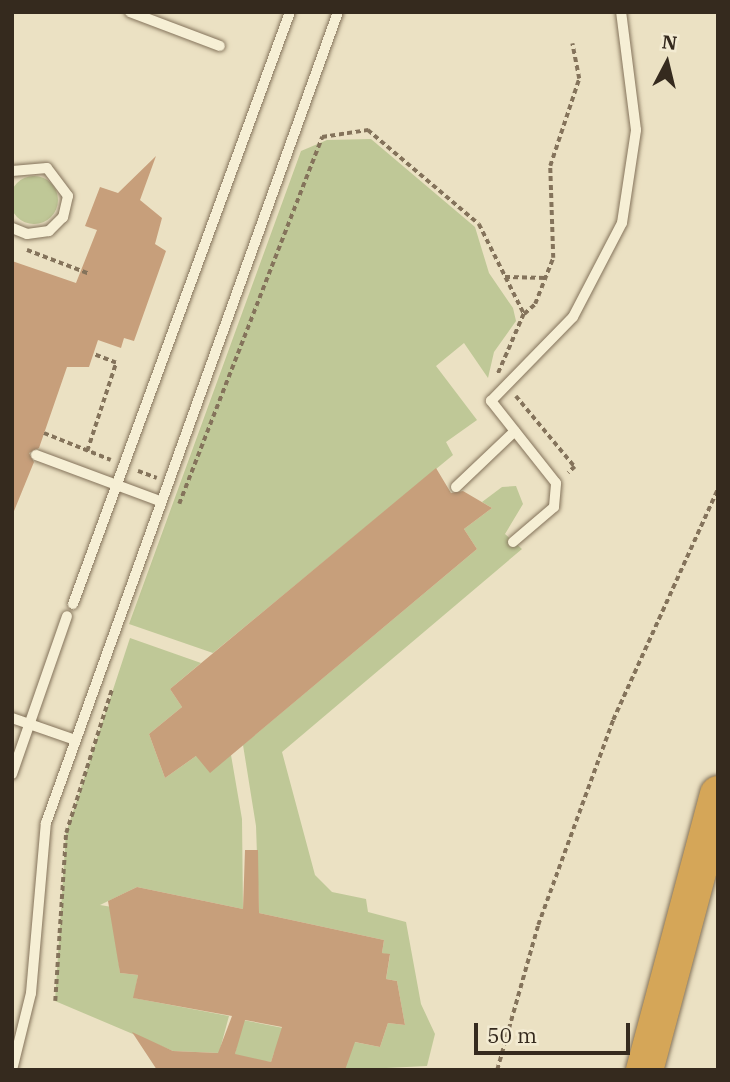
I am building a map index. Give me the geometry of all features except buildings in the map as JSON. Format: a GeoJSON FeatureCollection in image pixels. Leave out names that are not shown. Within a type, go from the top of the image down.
{"type":"FeatureCollection","features":[{"type":"Feature","properties":{"kind":"highway"},"geometry":{"type":"LineString","coordinates":[[646,1070],[718,794]]}},
{"type":"Feature","properties":{"kind":"highway"},"geometry":{"type":"LineString","coordinates":[[646,1070],[718,872]]}},
{"type":"Feature","properties":{"kind":"lane"},"geometry":{"type":"LineString","coordinates":[[130,12],[220,46]]}},
{"type":"Feature","properties":{"kind":"lane"},"geometry":{"type":"LineString","coordinates":[[73,604],[290,12]]}},
{"type":"Feature","properties":{"kind":"lane"},"geometry":{"type":"LineString","coordinates":[[12,1070],[31,993],[41,840],[160,501],[338,12]]}},
{"type":"Feature","properties":{"kind":"lane"},"geometry":{"type":"LineString","coordinates":[[513,542],[554,507],[556,483],[491,401],[510,388],[587,296],[627,208],[636,111],[621,12]]}},
{"type":"Feature","properties":{"kind":"lane"},"geometry":{"type":"LineString","coordinates":[[12,171],[47,167],[68,196],[63,217],[49,230],[27,234],[12,228]]}},
{"type":"Feature","properties":{"kind":"lane"},"geometry":{"type":"LineString","coordinates":[[456,487],[515,431]]}},
{"type":"Feature","properties":{"kind":"lane"},"geometry":{"type":"LineString","coordinates":[[36,456],[160,501]]}},
{"type":"Feature","properties":{"kind":"lane"},"geometry":{"type":"LineString","coordinates":[[12,774],[67,616]]}},
{"type":"Feature","properties":{"kind":"lane"},"geometry":{"type":"LineString","coordinates":[[12,718],[75,740]]}},
{"type":"Feature","properties":{"kind":"path"},"geometry":{"type":"LineString","coordinates":[[556,483],[575,467],[496,368],[546,278],[553,258],[552,155],[579,79],[572,44]]}},
{"type":"Feature","properties":{"kind":"path"},"geometry":{"type":"LineString","coordinates":[[176,513],[322,136],[368,130],[479,224],[524,314]]}},
{"type":"Feature","properties":{"kind":"path"},"geometry":{"type":"LineString","coordinates":[[12,245],[90,274]]}},
{"type":"Feature","properties":{"kind":"path"},"geometry":{"type":"LineString","coordinates":[[505,277],[546,278]]}},
{"type":"Feature","properties":{"kind":"path"},"geometry":{"type":"LineString","coordinates":[[87,450],[116,363],[93,354]]}},
{"type":"Feature","properties":{"kind":"path"},"geometry":{"type":"LineString","coordinates":[[497,1070],[538,925],[613,720],[718,489]]}},
{"type":"Feature","properties":{"kind":"path"},"geometry":{"type":"LineString","coordinates":[[55,1001],[66,832],[117,676]]}},
{"type":"Feature","properties":{"kind":"green space"},"geometry":{"type":"Polygon","coordinates":[[[371,139],[475,227],[489,273],[513,308],[516,321],[494,352],[488,378],[464,343],[436,366],[477,420],[446,442],[453,455],[213,653],[129,624],[301,151],[327,140],[371,139]]]}},
{"type":"Feature","properties":{"kind":"green space"},"geometry":{"type":"Polygon","coordinates":[[[34,176],[51,183],[58,200],[51,217],[34,224],[17,217],[10,200],[17,183],[34,176]]]}},
{"type":"Feature","properties":{"kind":"green space"},"geometry":{"type":"Polygon","coordinates":[[[516,486],[523,504],[505,534],[522,549],[282,752],[315,875],[332,892],[366,899],[368,912],[406,922],[421,1004],[435,1034],[427,1066],[345,1070],[274,1053],[271,1062],[234,1058],[243,1020],[380,1047],[388,1023],[405,1025],[397,981],[386,979],[390,955],[382,953],[384,940],[259,913],[256,826],[243,745],[477,549],[464,529],[492,508],[482,502],[502,487],[516,486]]]}},
{"type":"Feature","properties":{"kind":"green space"},"geometry":{"type":"Polygon","coordinates":[[[130,638],[201,663],[170,689],[182,707],[149,734],[165,778],[196,756],[231,755],[242,819],[243,909],[137,887],[100,905],[112,907],[120,973],[138,975],[134,998],[229,1016],[219,1053],[173,1051],[55,1001],[66,833],[130,638]]]}}]}
